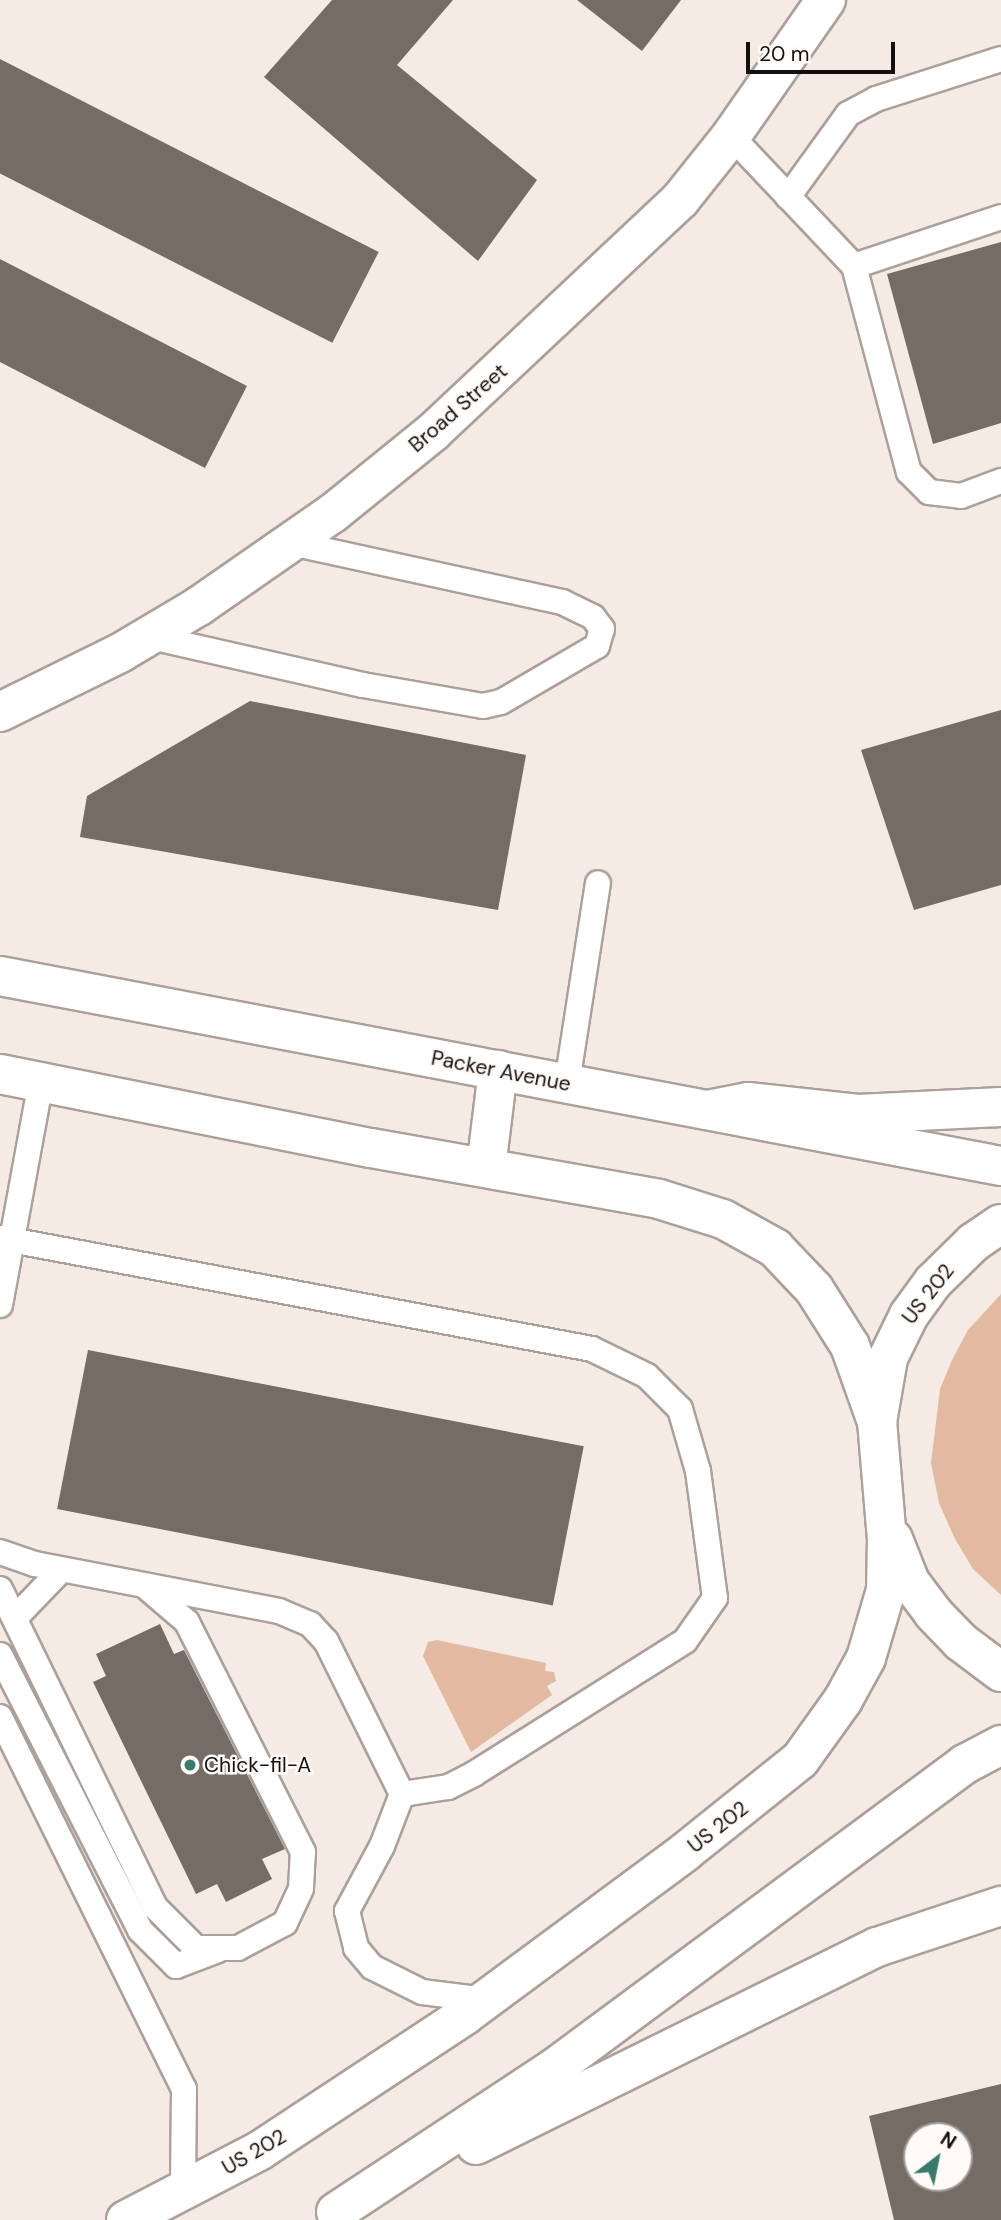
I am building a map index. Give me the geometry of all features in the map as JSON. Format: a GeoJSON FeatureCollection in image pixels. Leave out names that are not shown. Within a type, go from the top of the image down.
{"type":"FeatureCollection","features":[{"type":"Feature","properties":{"kind":"main road","name":"Broad Street"},"geometry":{"type":"LineString","coordinates":[[0,712],[151,637],[292,543],[433,432],[556,320],[680,200],[731,136],[826,0]]}},
{"type":"Feature","properties":{"kind":"main road","name":"Packer Avenue"},"geometry":{"type":"LineString","coordinates":[[0,976],[1001,1166]]}},
{"type":"Feature","properties":{"kind":"main road"},"geometry":{"type":"LineString","coordinates":[[486,1168],[498,1070]]}},
{"type":"Feature","properties":{"kind":"main road"},"geometry":{"type":"LineString","coordinates":[[0,1074],[695,1208],[775,1248],[796,1266],[835,1317],[877,1422]]}},
{"type":"Feature","properties":{"kind":"main road"},"geometry":{"type":"LineString","coordinates":[[708,1110],[748,1102],[859,1114],[1001,1107]]}},
{"type":"Feature","properties":{"kind":"main road","name":"US 202"},"geometry":{"type":"LineString","coordinates":[[126,2220],[319,2114],[486,2000],[775,1783],[807,1751],[843,1700],[875,1636],[888,1566],[877,1422],[888,1358],[909,1315],[951,1262],[1001,1224]]}},
{"type":"Feature","properties":{"kind":"main road"},"geometry":{"type":"LineString","coordinates":[[884,1503],[910,1582],[961,1642],[1001,1672]]}},
{"type":"Feature","properties":{"kind":"main road"},"geometry":{"type":"LineString","coordinates":[[328,2216],[553,2069],[965,1763],[1001,1745]]}},
{"type":"Feature","properties":{"kind":"main road"},"geometry":{"type":"LineString","coordinates":[[328,2216],[877,1947],[1001,1906]]}},
{"type":"Feature","properties":{"kind":"lane"},"geometry":{"type":"LineString","coordinates":[[788,197],[848,114],[876,99],[1001,59]]}},
{"type":"Feature","properties":{"kind":"lane"},"geometry":{"type":"LineString","coordinates":[[731,136],[855,266],[909,472],[929,492],[961,496],[1001,481]]}},
{"type":"Feature","properties":{"kind":"lane"},"geometry":{"type":"LineString","coordinates":[[855,266],[1001,217]]}},
{"type":"Feature","properties":{"kind":"lane"},"geometry":{"type":"LineString","coordinates":[[151,637],[363,685],[483,706],[500,702],[597,646],[602,629],[593,617],[562,602],[292,543]]}},
{"type":"Feature","properties":{"kind":"lane"},"geometry":{"type":"LineString","coordinates":[[567,1083],[598,883]]}},
{"type":"Feature","properties":{"kind":"lane"},"geometry":{"type":"LineString","coordinates":[[0,1305],[6,1239],[40,1082]]}},
{"type":"Feature","properties":{"kind":"lane"},"geometry":{"type":"LineString","coordinates":[[6,1239],[592,1349],[647,1376],[680,1409],[698,1471],[715,1598],[685,1641],[474,1774],[448,1787],[402,1794]]}},
{"type":"Feature","properties":{"kind":"lane"},"geometry":{"type":"LineString","coordinates":[[0,1552],[61,1570],[279,1611],[310,1624],[326,1641],[402,1794],[382,1846],[347,1911],[356,1948],[372,1967],[422,1992],[486,2000]]}},
{"type":"Feature","properties":{"kind":"lane"},"geometry":{"type":"LineString","coordinates":[[15,1618],[61,1570]]}},
{"type":"Feature","properties":{"kind":"lane"},"geometry":{"type":"LineString","coordinates":[[1,1593],[155,1908],[196,1948],[238,1948],[285,1923],[301,1888],[303,1852],[187,1622],[145,1586]]}},
{"type":"Feature","properties":{"kind":"lane"},"geometry":{"type":"LineString","coordinates":[[0,1655],[140,1930],[176,1966],[222,1948]]}},
{"type":"Feature","properties":{"kind":"lane"},"geometry":{"type":"LineString","coordinates":[[0,1717],[184,2089],[183,2191]]}},
{"type":"Feature","properties":{"kind":"shaded area"},"geometry":{"type":"Polygon","coordinates":[[[1001,1294],[1001,1595],[973,1569],[955,1539],[939,1503],[931,1463],[940,1389],[952,1360],[968,1330],[1001,1294]]]}},
{"type":"Feature","properties":{"kind":"shaded area"},"geometry":{"type":"Polygon","coordinates":[[[437,1640],[546,1663],[545,1671],[554,1672],[556,1681],[547,1686],[552,1695],[471,1752],[423,1656],[428,1642],[437,1640]]]}},
{"type":"Feature","properties":{"kind":"building"},"geometry":{"type":"Polygon","coordinates":[[[332,0],[453,0],[397,65],[537,180],[478,261],[264,77],[332,0]]]}},
{"type":"Feature","properties":{"kind":"building"},"geometry":{"type":"Polygon","coordinates":[[[577,0],[681,0],[642,51],[577,0]]]}},
{"type":"Feature","properties":{"kind":"building"},"geometry":{"type":"Polygon","coordinates":[[[0,59],[379,252],[332,343],[0,173],[0,59]]]}},
{"type":"Feature","properties":{"kind":"building"},"geometry":{"type":"Polygon","coordinates":[[[1001,242],[1001,423],[933,444],[887,274],[1001,242]]]}},
{"type":"Feature","properties":{"kind":"building"},"geometry":{"type":"Polygon","coordinates":[[[0,259],[247,386],[205,468],[0,362],[0,259]]]}},
{"type":"Feature","properties":{"kind":"building"},"geometry":{"type":"Polygon","coordinates":[[[250,701],[526,755],[498,910],[80,837],[87,796],[250,701]]]}},
{"type":"Feature","properties":{"kind":"building"},"geometry":{"type":"Polygon","coordinates":[[[1001,710],[1001,885],[914,910],[861,750],[1001,710]]]}},
{"type":"Feature","properties":{"kind":"building"},"geometry":{"type":"Polygon","coordinates":[[[88,1350],[584,1446],[553,1605],[57,1509],[88,1350]]]}},
{"type":"Feature","properties":{"kind":"building","name":"Chick-fil-A"},"geometry":{"type":"Polygon","coordinates":[[[160,1624],[174,1654],[184,1650],[285,1849],[262,1859],[272,1879],[226,1902],[217,1884],[196,1894],[93,1682],[106,1676],[96,1654],[160,1624]]]}},
{"type":"Feature","properties":{"kind":"building"},"geometry":{"type":"Polygon","coordinates":[[[1001,2084],[1001,2220],[894,2220],[869,2116],[1001,2084]]]}},
{"type":"Feature","properties":{"kind":"place","name":"Chick-fil-A"},"geometry":{"type":"Point","coordinates":[190,1765]}}]}
